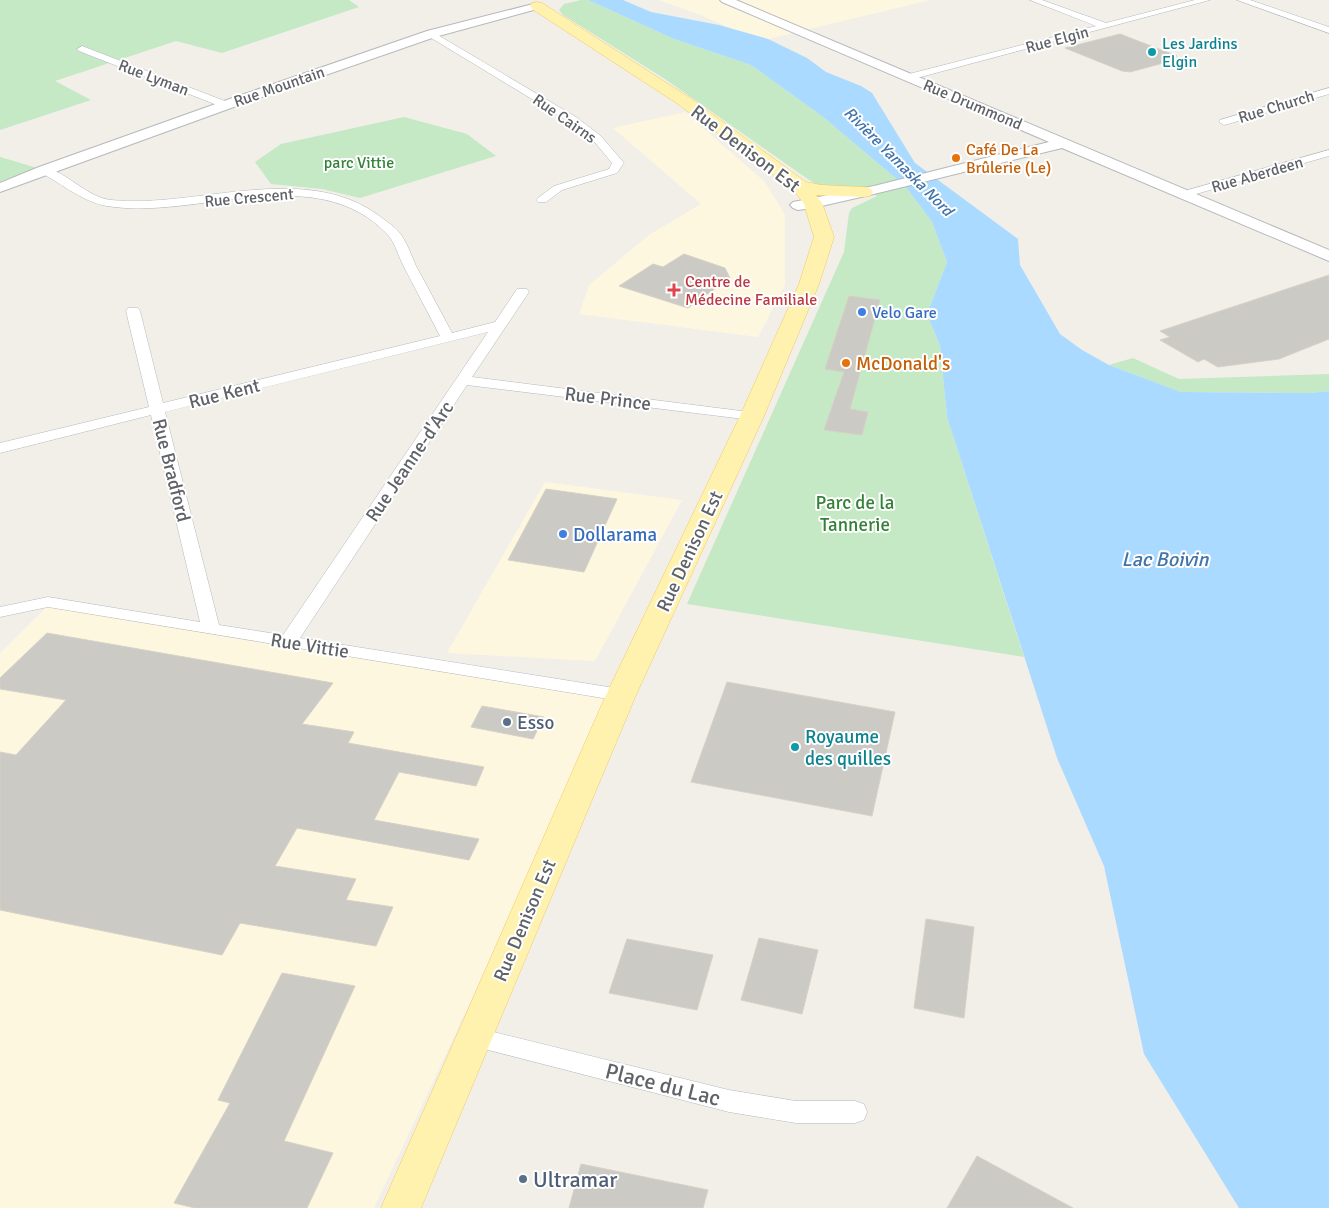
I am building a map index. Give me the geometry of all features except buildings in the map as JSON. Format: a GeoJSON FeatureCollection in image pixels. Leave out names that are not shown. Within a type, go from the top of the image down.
{"type":"FeatureCollection","features":[{"type":"Feature","properties":{"kind":"main road","name":"Rue Mountain"},"geometry":{"type":"LineString","coordinates":[[531,3],[556,2]]}},
{"type":"Feature","properties":{"kind":"main road","name":"Rue Denison Est"},"geometry":{"type":"LineString","coordinates":[[531,3],[684,101],[760,158],[785,185],[804,198]]}},
{"type":"Feature","properties":{"kind":"main road"},"geometry":{"type":"LineString","coordinates":[[811,236],[804,198],[821,190],[869,191]]}},
{"type":"Feature","properties":{"kind":"main road"},"geometry":{"type":"LineString","coordinates":[[811,236],[838,206],[869,191]]}},
{"type":"Feature","properties":{"kind":"main road","name":"Rue Denison Est"},"geometry":{"type":"LineString","coordinates":[[401,1208],[473,1037],[622,695],[752,416],[811,276],[811,236]]}},
{"type":"Feature","properties":{"kind":"street","name":"Rue Drummond"},"geometry":{"type":"LineString","coordinates":[[726,0],[1329,256]]}},
{"type":"Feature","properties":{"kind":"street"},"geometry":{"type":"LineString","coordinates":[[1034,0],[1106,26]]}},
{"type":"Feature","properties":{"kind":"street","name":"Rue Elgin"},"geometry":{"type":"LineString","coordinates":[[909,77],[1206,0]]}},
{"type":"Feature","properties":{"kind":"street"},"geometry":{"type":"LineString","coordinates":[[1241,0],[1329,30]]}},
{"type":"Feature","properties":{"kind":"street","name":"Rue Mountain"},"geometry":{"type":"LineString","coordinates":[[0,188],[44,170],[226,105],[431,34],[531,3]]}},
{"type":"Feature","properties":{"kind":"street","name":"Rue Cairns"},"geometry":{"type":"LineString","coordinates":[[431,34],[572,119],[597,138],[618,163],[613,171],[558,188],[542,200]]}},
{"type":"Feature","properties":{"kind":"street","name":"Rue Lyman"},"geometry":{"type":"LineString","coordinates":[[82,49],[226,105]]}},
{"type":"Feature","properties":{"kind":"street","name":"Rue Church"},"geometry":{"type":"LineString","coordinates":[[1224,122],[1329,91]]}},
{"type":"Feature","properties":{"kind":"street"},"geometry":{"type":"LineString","coordinates":[[869,191],[1064,143]]}},
{"type":"Feature","properties":{"kind":"street","name":"Rue Aberdeen"},"geometry":{"type":"LineString","coordinates":[[1185,194],[1329,154]]}},
{"type":"Feature","properties":{"kind":"street","name":"Rue Crescent"},"geometry":{"type":"LineString","coordinates":[[44,170],[66,181],[91,198],[104,202],[123,204],[177,203],[272,192],[302,192],[330,196],[353,204],[378,218],[393,233],[448,338]]}},
{"type":"Feature","properties":{"kind":"street"},"geometry":{"type":"LineString","coordinates":[[448,338],[500,325],[522,292]]}},
{"type":"Feature","properties":{"kind":"street","name":"Rue Bradford"},"geometry":{"type":"LineString","coordinates":[[133,311],[211,629]]}},
{"type":"Feature","properties":{"kind":"street","name":"Rue Jeanne-d'Arc"},"geometry":{"type":"LineString","coordinates":[[288,642],[500,325]]}},
{"type":"Feature","properties":{"kind":"street","name":"Rue Kent"},"geometry":{"type":"LineString","coordinates":[[0,448],[448,338]]}},
{"type":"Feature","properties":{"kind":"street","name":"Rue Prince"},"geometry":{"type":"LineString","coordinates":[[464,380],[752,416]]}},
{"type":"Feature","properties":{"kind":"street","name":"Rue Vittie"},"geometry":{"type":"LineString","coordinates":[[0,612],[48,602],[622,695]]}},
{"type":"Feature","properties":{"kind":"street","name":"Place du Lac"},"geometry":{"type":"LineString","coordinates":[[473,1037],[729,1101],[796,1112],[855,1112]]}},
{"type":"Feature","properties":{"kind":"shaded area"},"geometry":{"type":"Polygon","coordinates":[[[658,0],[930,0],[768,39],[734,30],[701,15],[658,0]]]}},
{"type":"Feature","properties":{"kind":"shaded area"},"geometry":{"type":"Polygon","coordinates":[[[685,112],[765,182],[785,215],[785,285],[758,337],[579,314],[589,285],[649,235],[701,204],[613,128],[685,112]]]}},
{"type":"Feature","properties":{"kind":"shaded area"},"geometry":{"type":"Polygon","coordinates":[[[545,482],[682,500],[595,661],[447,653],[545,482]]]}},
{"type":"Feature","properties":{"kind":"shaded area"},"geometry":{"type":"Polygon","coordinates":[[[48,606],[612,699],[374,1208],[0,1208],[0,653],[48,606]]]}},
{"type":"Feature","properties":{"kind":"green space"},"geometry":{"type":"Polygon","coordinates":[[[0,0],[349,0],[359,7],[222,53],[176,41],[55,81],[91,100],[0,130],[0,0]]]}},
{"type":"Feature","properties":{"kind":"green space","name":"Parc de la Tannerie"},"geometry":{"type":"Polygon","coordinates":[[[588,0],[674,39],[751,65],[822,116],[905,186],[932,222],[947,262],[927,314],[940,346],[947,417],[1024,657],[687,604],[844,252],[849,213],[852,208],[877,196],[866,190],[817,185],[665,79],[563,15],[559,10],[564,4],[588,0]]]}},
{"type":"Feature","properties":{"kind":"green space","name":"parc Vittie"},"geometry":{"type":"Polygon","coordinates":[[[404,117],[467,134],[496,156],[360,198],[322,189],[271,184],[255,162],[281,144],[404,117]]]}},
{"type":"Feature","properties":{"kind":"green space"},"geometry":{"type":"Polygon","coordinates":[[[0,157],[44,170],[0,188],[0,157]]]}},
{"type":"Feature","properties":{"kind":"green space"},"geometry":{"type":"Polygon","coordinates":[[[1133,358],[1179,379],[1329,374],[1329,391],[1312,393],[1181,392],[1109,365],[1133,358]]]}},
{"type":"Feature","properties":{"kind":"water","name":"Lac Boivin"},"geometry":{"type":"Polygon","coordinates":[[[588,0],[623,0],[651,12],[719,25],[768,39],[807,58],[826,72],[861,86],[872,93],[915,163],[1018,239],[1020,265],[1060,334],[1082,350],[1109,365],[1181,392],[1312,393],[1329,391],[1329,1208],[1239,1208],[1144,1054],[1104,866],[1057,758],[947,417],[940,346],[927,314],[947,262],[932,222],[905,186],[822,116],[751,65],[674,39],[588,0]]]}},
{"type":"Feature","properties":{"kind":"place","name":"Les Jardins Elgin"},"geometry":{"type":"Point","coordinates":[1152,52]}},
{"type":"Feature","properties":{"kind":"place","name":"Café De La Brûlerie (Le)"},"geometry":{"type":"Point","coordinates":[956,158]}},
{"type":"Feature","properties":{"kind":"place","name":"Centre de Médecine Familiale"},"geometry":{"type":"Point","coordinates":[674,290]}},
{"type":"Feature","properties":{"kind":"place","name":"Velo Gare"},"geometry":{"type":"Point","coordinates":[862,312]}},
{"type":"Feature","properties":{"kind":"place","name":"McDonald's"},"geometry":{"type":"Point","coordinates":[846,363]}},
{"type":"Feature","properties":{"kind":"place","name":"Dollarama"},"geometry":{"type":"Point","coordinates":[563,534]}},
{"type":"Feature","properties":{"kind":"place","name":"Esso"},"geometry":{"type":"Point","coordinates":[507,722]}},
{"type":"Feature","properties":{"kind":"place","name":"Royaume des quilles"},"geometry":{"type":"Point","coordinates":[795,747]}},
{"type":"Feature","properties":{"kind":"place","name":"Ultramar"},"geometry":{"type":"Point","coordinates":[523,1179]}},
{"type":"Feature","properties":{"kind":"water label","name":"Rivière Yamaska Nord"},"geometry":{"type":"Point","coordinates":[899,161]}}]}
